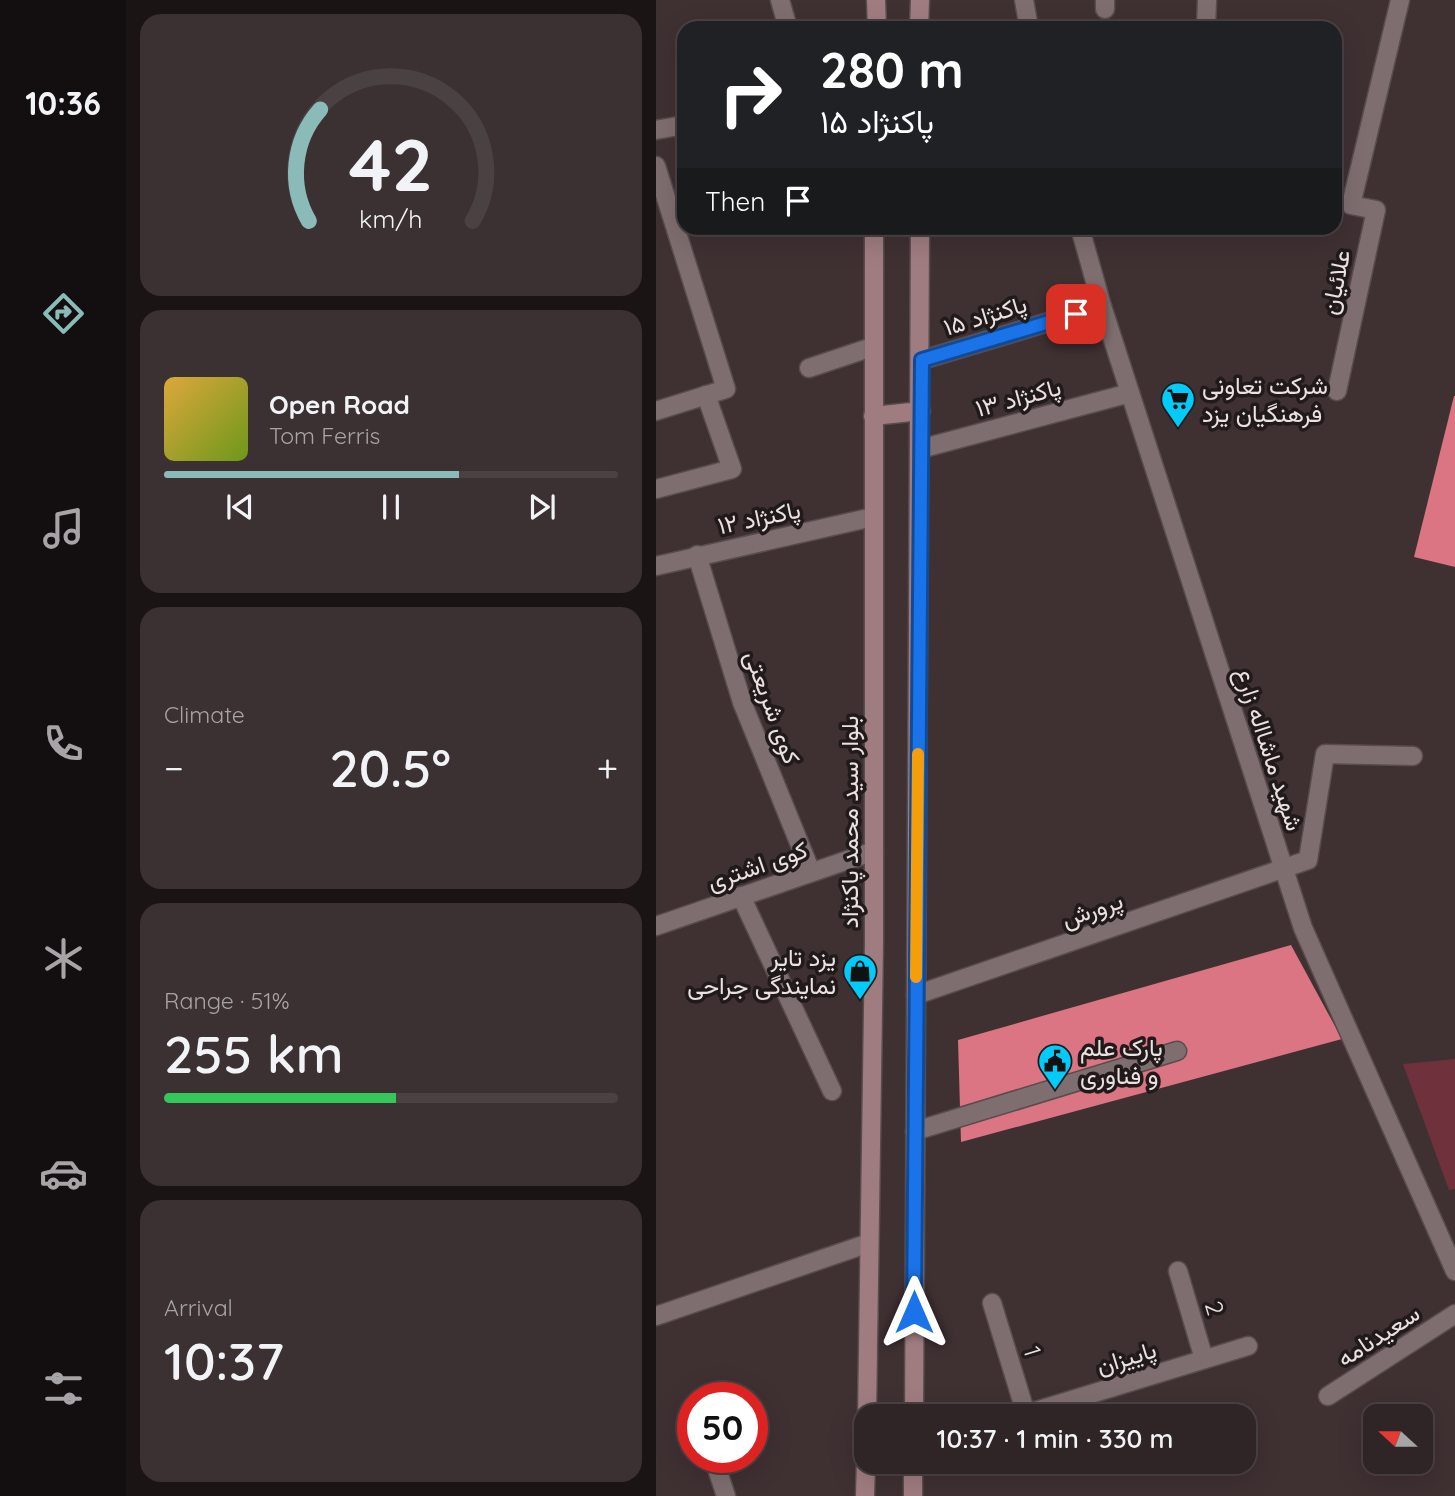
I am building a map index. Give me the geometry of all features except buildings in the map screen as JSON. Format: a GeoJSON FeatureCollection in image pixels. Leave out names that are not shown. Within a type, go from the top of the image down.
{"type":"FeatureCollection","features":[{"type":"Feature","properties":{"kind":"main road"},"geometry":{"type":"LineString","coordinates":[[876,0],[876,21]]}},
{"type":"Feature","properties":{"kind":"main road"},"geometry":{"type":"LineString","coordinates":[[919,21],[920,0]]}},
{"type":"Feature","properties":{"kind":"main road","name":"بلوار سید محمد پاکنژاد"},"geometry":{"type":"LineString","coordinates":[[867,1404],[874,851],[874,235]]}},
{"type":"Feature","properties":{"kind":"main road"},"geometry":{"type":"LineString","coordinates":[[914,1404],[922,360],[920,235]]}},
{"type":"Feature","properties":{"kind":"main road"},"geometry":{"type":"LineString","coordinates":[[872,416],[921,411]]}},
{"type":"Feature","properties":{"kind":"main road"},"geometry":{"type":"LineString","coordinates":[[865,1496],[866,1474]]}},
{"type":"Feature","properties":{"kind":"main road"},"geometry":{"type":"LineString","coordinates":[[913,1474],[913,1496]]}},
{"type":"Feature","properties":{"kind":"street"},"geometry":{"type":"LineString","coordinates":[[780,0],[786,21]]}},
{"type":"Feature","properties":{"kind":"street"},"geometry":{"type":"LineString","coordinates":[[1024,0],[1028,21]]}},
{"type":"Feature","properties":{"kind":"street"},"geometry":{"type":"LineString","coordinates":[[1206,21],[1207,0]]}},
{"type":"Feature","properties":{"kind":"street","name":"علائیان"},"geometry":{"type":"LineString","coordinates":[[1337,391],[1376,210],[1351,205],[1400,0]]}},
{"type":"Feature","properties":{"kind":"street"},"geometry":{"type":"LineString","coordinates":[[656,130],[677,126]]}},
{"type":"Feature","properties":{"kind":"street"},"geometry":{"type":"LineString","coordinates":[[656,411],[726,389],[657,173]]}},
{"type":"Feature","properties":{"kind":"street","name":"شهید ماشااله زارع"},"geometry":{"type":"LineString","coordinates":[[1082,235],[1102,306],[1303,928],[1455,1270]]}},
{"type":"Feature","properties":{"kind":"street","name":"پاکنژاد ۱۵"},"geometry":{"type":"LineString","coordinates":[[922,360],[1102,306]]}},
{"type":"Feature","properties":{"kind":"street"},"geometry":{"type":"LineString","coordinates":[[809,368],[872,347]]}},
{"type":"Feature","properties":{"kind":"street","name":"پاکنژاد ۱۳"},"geometry":{"type":"LineString","coordinates":[[920,449],[1130,393]]}},
{"type":"Feature","properties":{"kind":"street"},"geometry":{"type":"LineString","coordinates":[[656,489],[732,469],[706,395]]}},
{"type":"Feature","properties":{"kind":"street","name":"پاکنژاد ۱۲"},"geometry":{"type":"LineString","coordinates":[[656,566],[873,517]]}},
{"type":"Feature","properties":{"kind":"street","name":"کوی شریعتی"},"geometry":{"type":"LineString","coordinates":[[697,555],[742,702],[811,872]]}},
{"type":"Feature","properties":{"kind":"street","name":"پرورش"},"geometry":{"type":"LineString","coordinates":[[916,995],[1308,860],[1325,754],[1413,756]]}},
{"type":"Feature","properties":{"kind":"street","name":"کوی اشتری"},"geometry":{"type":"LineString","coordinates":[[656,926],[874,851]]}},
{"type":"Feature","properties":{"kind":"street"},"geometry":{"type":"LineString","coordinates":[[741,896],[832,1091]]}},
{"type":"Feature","properties":{"kind":"street"},"geometry":{"type":"LineString","coordinates":[[915,1131],[1177,1051]]}},
{"type":"Feature","properties":{"kind":"street"},"geometry":{"type":"LineString","coordinates":[[656,1316],[869,1243]]}},
{"type":"Feature","properties":{"kind":"street","name":"2"},"geometry":{"type":"LineString","coordinates":[[1178,1271],[1204,1359]]}},
{"type":"Feature","properties":{"kind":"street","name":"1"},"geometry":{"type":"LineString","coordinates":[[992,1303],[1020,1404]]}},
{"type":"Feature","properties":{"kind":"street","name":"سعیدنامه"},"geometry":{"type":"LineString","coordinates":[[1328,1396],[1455,1314]]}},
{"type":"Feature","properties":{"kind":"street","name":"پاییزان"},"geometry":{"type":"LineString","coordinates":[[1059,1404],[1248,1346]]}},
{"type":"Feature","properties":{"kind":"street"},"geometry":{"type":"LineString","coordinates":[[718,1473],[727,1496]]}},
{"type":"Feature","properties":{"kind":"shaded area"},"geometry":{"type":"Polygon","coordinates":[[[1455,1059],[1455,1189],[1449,1190],[1403,1064],[1455,1059]]]}},
{"type":"Feature","properties":{"kind":"slow traffic"},"geometry":{"type":"LineString","coordinates":[[916,977],[918,754]]}},
{"type":"Feature","properties":{"kind":"place","name":"شرکت تعاونی فرهنگیان یزد"},"geometry":{"type":"Point","coordinates":[1178,429]}},
{"type":"Feature","properties":{"kind":"place","name":"یزد تایر نمایندگی جراحی"},"geometry":{"type":"Point","coordinates":[860,1001]}},
{"type":"Feature","properties":{"kind":"place","name":"پارک علم و فناوری"},"geometry":{"type":"Point","coordinates":[1055,1091]}},
{"type":"Feature","properties":{"kind":"route"},"geometry":{"type":"LineString","coordinates":[[914,1312],[922,360],[1076,314]]}}]}
